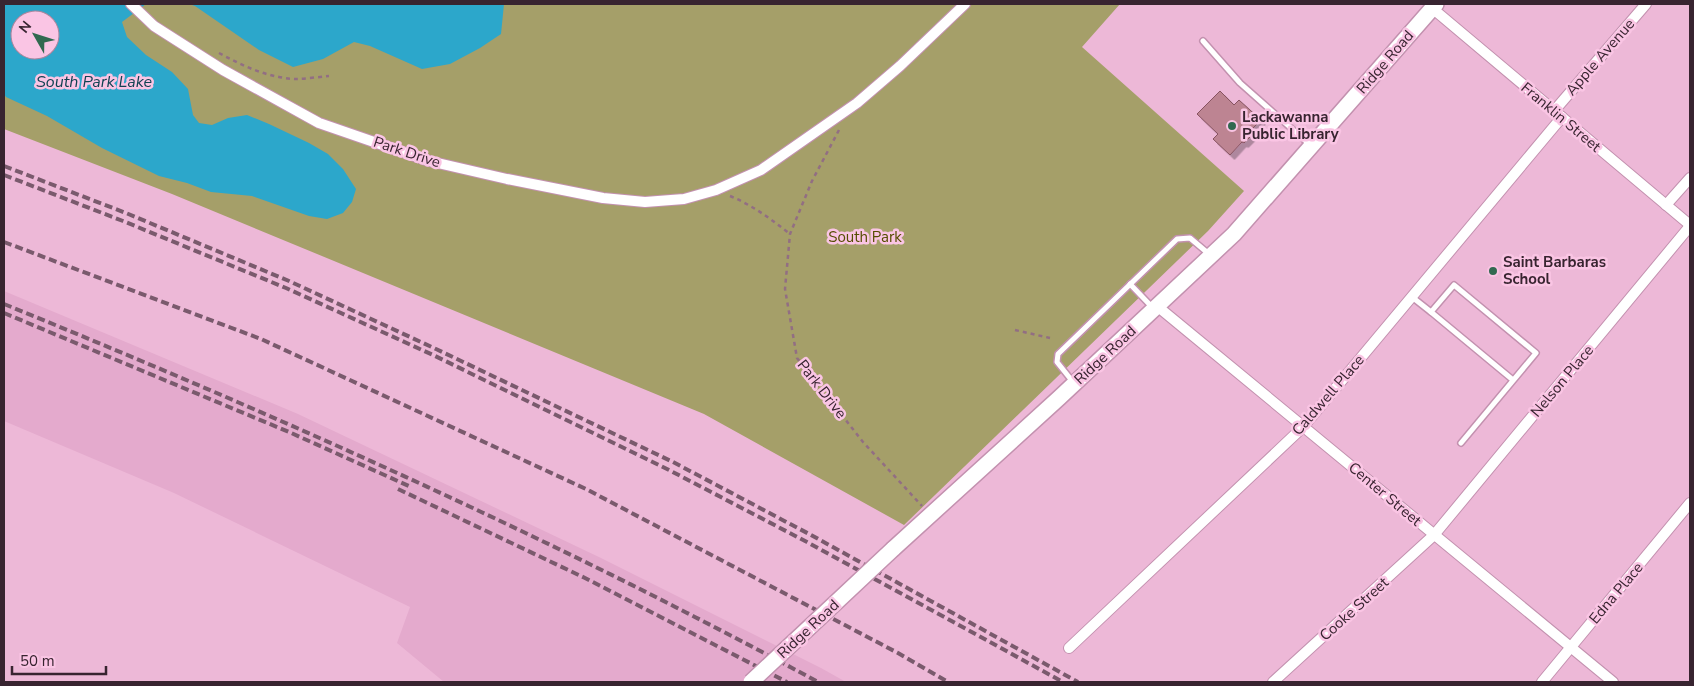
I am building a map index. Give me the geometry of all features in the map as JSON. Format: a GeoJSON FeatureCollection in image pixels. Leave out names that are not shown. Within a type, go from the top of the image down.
{"type":"FeatureCollection","features":[{"type":"Feature","properties":{"kind":"main road","name":"Ridge Road"},"geometry":{"type":"LineString","coordinates":[[751,682],[1234,234],[1434,6]]}},
{"type":"Feature","properties":{"kind":"street","name":"Park Drive"},"geometry":{"type":"LineString","coordinates":[[131,4],[154,26],[223,70],[319,123],[429,160],[507,179],[603,198],[645,202],[684,198],[716,190],[761,170],[856,103],[907,59],[965,4]]}},
{"type":"Feature","properties":{"kind":"street","name":"Apple Avenue"},"geometry":{"type":"LineString","coordinates":[[1558,114],[1646,4]]}},
{"type":"Feature","properties":{"kind":"street","name":"Franklin Street"},"geometry":{"type":"LineString","coordinates":[[1434,6],[1690,226]]}},
{"type":"Feature","properties":{"kind":"street","name":"Caldwell Place"},"geometry":{"type":"LineString","coordinates":[[1069,648],[1303,427],[1412,296],[1558,114]]}},
{"type":"Feature","properties":{"kind":"street"},"geometry":{"type":"LineString","coordinates":[[1666,205],[1690,178]]}},
{"type":"Feature","properties":{"kind":"street","name":"Nelson Place"},"geometry":{"type":"LineString","coordinates":[[1434,535],[1690,226]]}},
{"type":"Feature","properties":{"kind":"street","name":"Center Street"},"geometry":{"type":"LineString","coordinates":[[1156,307],[1613,682]]}},
{"type":"Feature","properties":{"kind":"street","name":"Edna Place"},"geometry":{"type":"LineString","coordinates":[[1542,682],[1690,503]]}},
{"type":"Feature","properties":{"kind":"street","name":"Cooke Street"},"geometry":{"type":"LineString","coordinates":[[1273,682],[1434,535]]}},
{"type":"Feature","properties":{"kind":"lane"},"geometry":{"type":"LineString","coordinates":[[1203,41],[1240,83],[1311,146]]}},
{"type":"Feature","properties":{"kind":"lane"},"geometry":{"type":"LineString","coordinates":[[1074,384],[1057,362],[1058,354],[1177,239],[1190,238],[1211,256]]}},
{"type":"Feature","properties":{"kind":"lane"},"geometry":{"type":"LineString","coordinates":[[1130,284],[1156,307]]}},
{"type":"Feature","properties":{"kind":"lane"},"geometry":{"type":"LineString","coordinates":[[1432,312],[1454,285],[1536,353],[1461,443]]}},
{"type":"Feature","properties":{"kind":"lane"},"geometry":{"type":"LineString","coordinates":[[1412,296],[1514,380]]}},
{"type":"Feature","properties":{"kind":"path"},"geometry":{"type":"LineString","coordinates":[[212,49],[244,66],[266,74],[293,79],[329,76]]}},
{"type":"Feature","properties":{"kind":"path","name":"Park Drive"},"geometry":{"type":"LineString","coordinates":[[842,126],[812,181],[790,234],[785,289],[797,358],[863,442],[930,514]]}},
{"type":"Feature","properties":{"kind":"path"},"geometry":{"type":"LineString","coordinates":[[716,190],[745,202],[766,215],[790,234]]}},
{"type":"Feature","properties":{"kind":"path"},"geometry":{"type":"LineString","coordinates":[[1015,330],[1050,338]]}},
{"type":"Feature","properties":{"kind":"shaded area"},"geometry":{"type":"Polygon","coordinates":[[[4,291],[298,414],[601,558],[846,682],[444,682],[397,643],[410,607],[174,493],[4,421],[4,291]]]}},
{"type":"Feature","properties":{"kind":"green space","name":"South Park"},"geometry":{"type":"Polygon","coordinates":[[[4,4],[1120,4],[1082,47],[1244,191],[1208,231],[904,525],[704,414],[172,194],[4,129],[4,4]]]}},
{"type":"Feature","properties":{"kind":"water","name":"South Park Lake"},"geometry":{"type":"Polygon","coordinates":[[[4,4],[146,4],[122,22],[127,37],[146,55],[172,72],[188,89],[193,115],[199,123],[212,125],[228,118],[247,115],[269,124],[328,154],[343,169],[356,189],[352,202],[343,213],[327,219],[309,216],[252,196],[211,192],[187,183],[159,176],[102,148],[47,116],[6,97],[4,94],[4,4]]]}},
{"type":"Feature","properties":{"kind":"water"},"geometry":{"type":"Polygon","coordinates":[[[189,4],[504,4],[501,34],[450,64],[422,69],[370,46],[354,42],[323,59],[293,67],[259,50],[195,6],[189,4]]]}},
{"type":"Feature","properties":{"kind":"building","name":"Lackawanna Public Library"},"geometry":{"type":"Polygon","coordinates":[[[1220,91],[1234,105],[1239,100],[1261,120],[1249,132],[1252,134],[1251,136],[1244,143],[1242,142],[1230,155],[1213,139],[1218,134],[1197,114],[1220,91]]]}},
{"type":"Feature","properties":{"kind":"railway"},"geometry":{"type":"LineString","coordinates":[[4,166],[126,213],[289,281],[673,462],[811,535],[1078,682]]}},
{"type":"Feature","properties":{"kind":"railway"},"geometry":{"type":"LineString","coordinates":[[4,175],[123,221],[286,288],[433,355],[669,470],[807,542],[1063,682]]}},
{"type":"Feature","properties":{"kind":"railway"},"geometry":{"type":"LineString","coordinates":[[4,242],[261,339],[586,489],[898,653],[948,682]]}},
{"type":"Feature","properties":{"kind":"railway"},"geometry":{"type":"LineString","coordinates":[[4,304],[314,436],[518,529],[619,578],[818,682]]}},
{"type":"Feature","properties":{"kind":"railway"},"geometry":{"type":"LineString","coordinates":[[4,313],[289,432],[411,487]]}},
{"type":"Feature","properties":{"kind":"railway"},"geometry":{"type":"LineString","coordinates":[[398,489],[585,578],[787,682]]}},
{"type":"Feature","properties":{"kind":"place","name":"Lackawanna Public Library"},"geometry":{"type":"Point","coordinates":[1232,126]}},
{"type":"Feature","properties":{"kind":"place","name":"Saint Barbaras School"},"geometry":{"type":"Point","coordinates":[1493,271]}}]}
